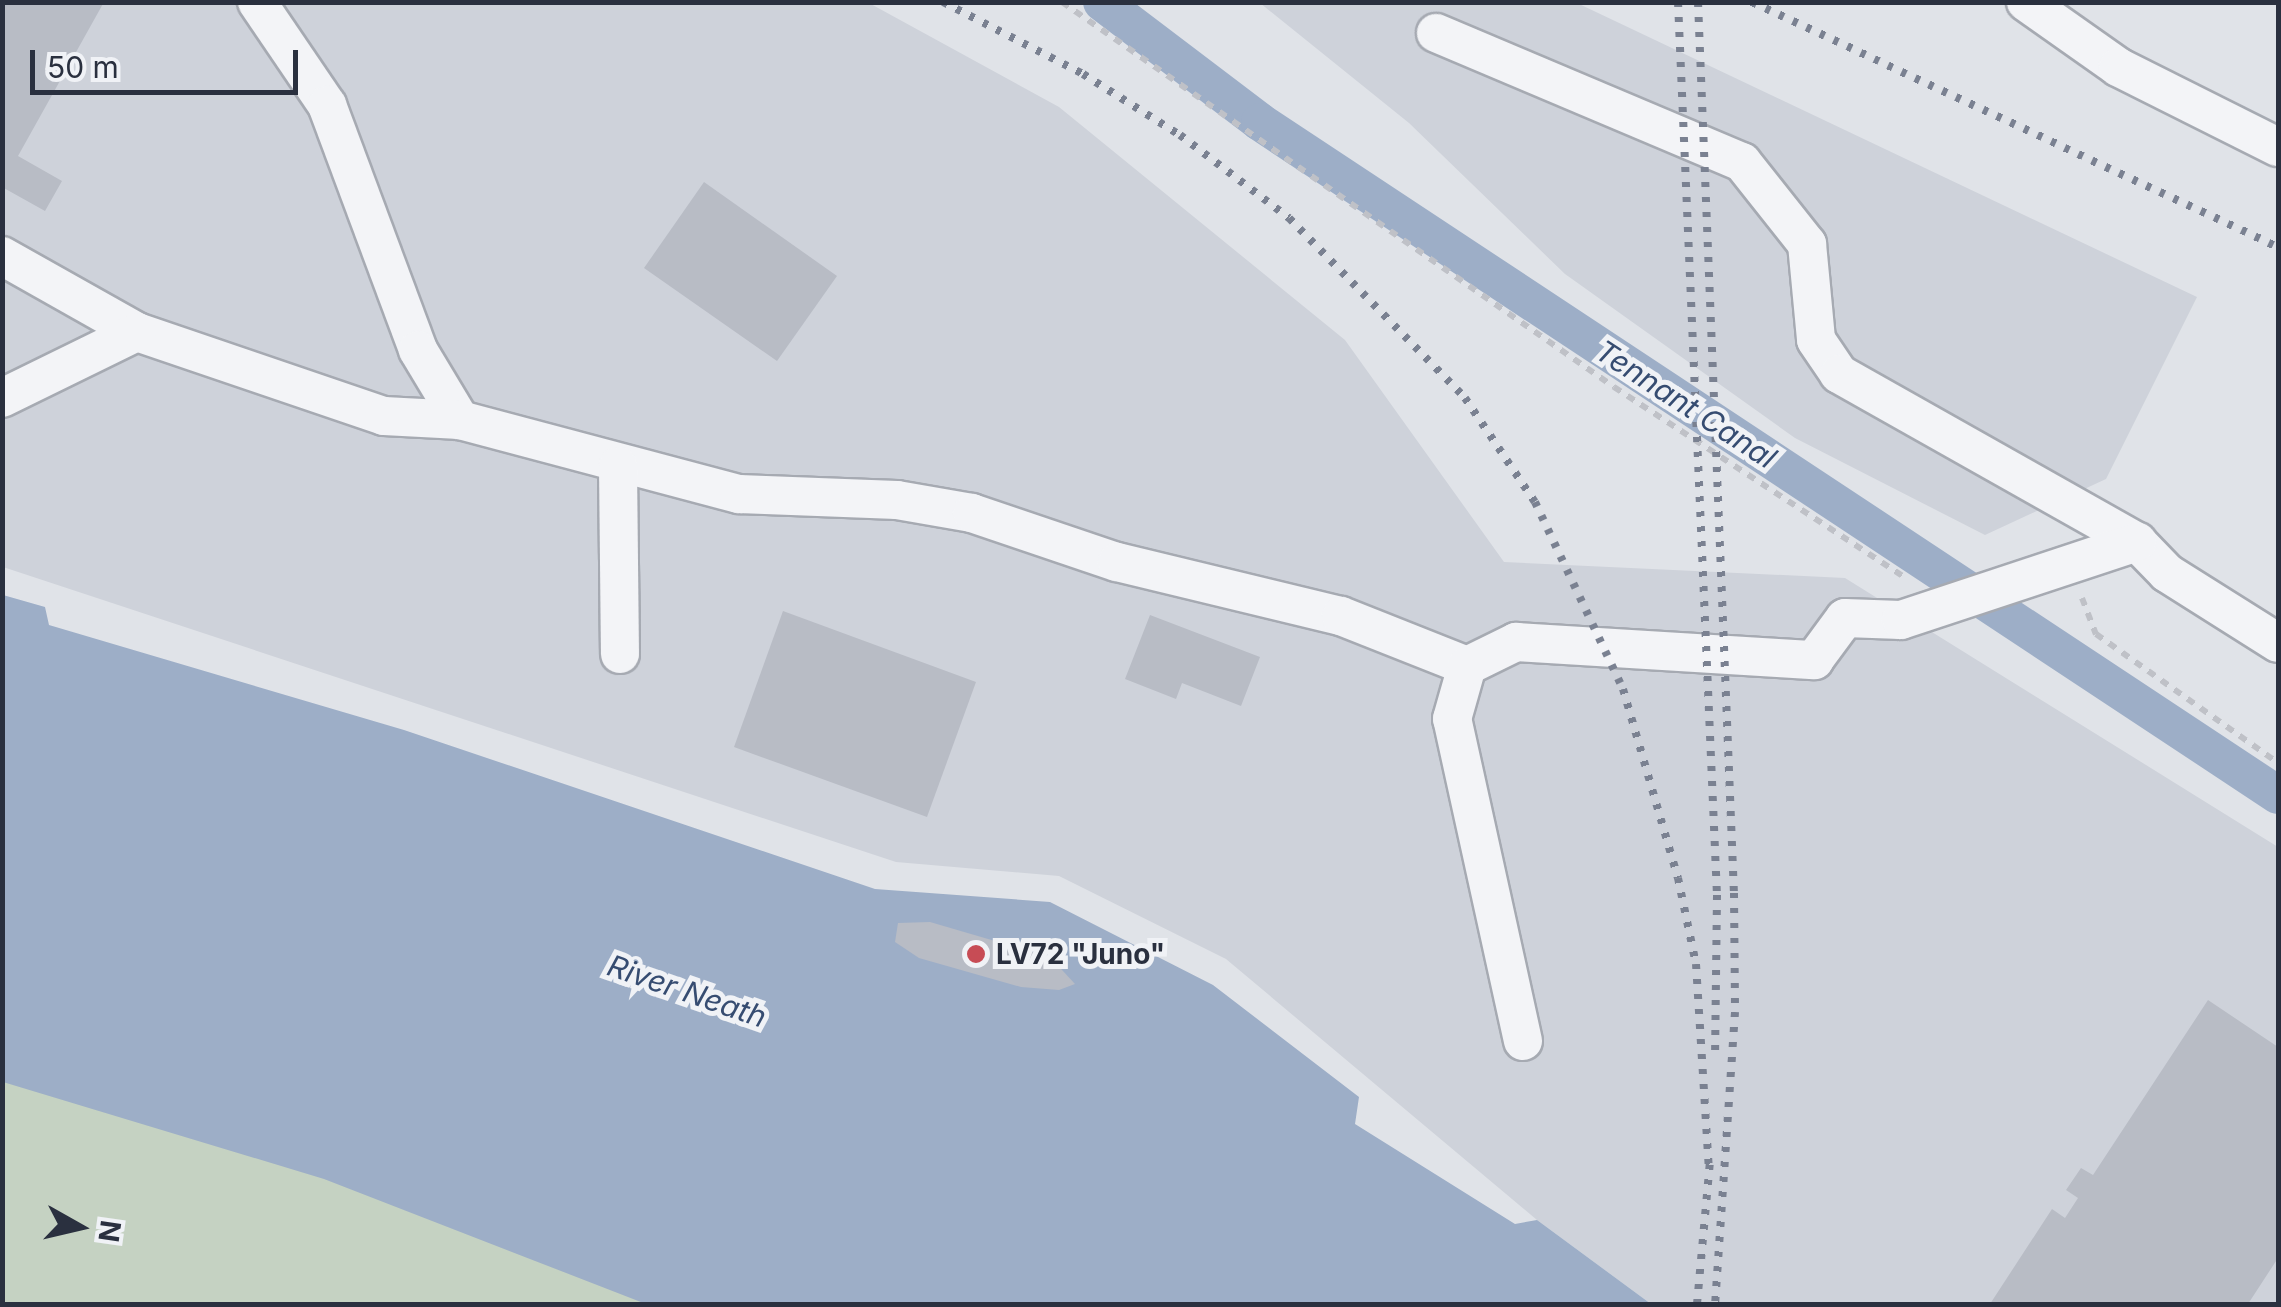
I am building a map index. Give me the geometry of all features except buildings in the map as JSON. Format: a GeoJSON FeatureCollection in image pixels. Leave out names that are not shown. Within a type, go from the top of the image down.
{"type":"FeatureCollection","features":[{"type":"Feature","properties":{"kind":"lane"},"geometry":{"type":"LineString","coordinates":[[257,2],[327,105],[418,350],[460,420]]}},
{"type":"Feature","properties":{"kind":"lane"},"geometry":{"type":"LineString","coordinates":[[2026,2],[2118,67],[2278,146]]}},
{"type":"Feature","properties":{"kind":"lane"},"geometry":{"type":"LineString","coordinates":[[1436,34],[1742,162],[1807,244],[1816,340],[1839,374],[2137,542],[2167,573],[2278,643]]}},
{"type":"Feature","properties":{"kind":"lane"},"geometry":{"type":"LineString","coordinates":[[2,256],[137,332],[384,416],[460,420],[618,466],[739,494],[897,500],[972,513],[1117,562],[1341,616],[1467,666],[1516,642],[1814,660],[1846,618],[1901,620],[2137,542]]}},
{"type":"Feature","properties":{"kind":"lane"},"geometry":{"type":"LineString","coordinates":[[2,398],[137,332]]}},
{"type":"Feature","properties":{"kind":"lane"},"geometry":{"type":"LineString","coordinates":[[618,466],[620,654]]}},
{"type":"Feature","properties":{"kind":"lane"},"geometry":{"type":"LineString","coordinates":[[1467,666],[1452,719],[1523,1041]]}},
{"type":"Feature","properties":{"kind":"path"},"geometry":{"type":"LineString","coordinates":[[1062,2],[1614,387],[1946,604]]}},
{"type":"Feature","properties":{"kind":"path"},"geometry":{"type":"LineString","coordinates":[[2068,565],[2096,634],[2278,763]]}},
{"type":"Feature","properties":{"kind":"shaded area"},"geometry":{"type":"Polygon","coordinates":[[[2,3],[869,3],[1059,107],[1345,340],[1504,562],[1845,578],[2278,847],[2278,1304],[1651,1304],[1537,1220],[1226,959],[1059,876],[896,862],[3,567],[2,3]]]}},
{"type":"Feature","properties":{"kind":"shaded area"},"geometry":{"type":"Polygon","coordinates":[[[1260,3],[1577,3],[2197,297],[2106,479],[1985,535],[1795,438],[1565,274],[1409,123],[1260,3]]]}},
{"type":"Feature","properties":{"kind":"green space"},"geometry":{"type":"Polygon","coordinates":[[[3,876],[1128,1304],[3,1304],[3,876]]]}},
{"type":"Feature","properties":{"kind":"water","name":"River Neath"},"geometry":{"type":"Polygon","coordinates":[[[3,595],[45,607],[49,625],[404,730],[875,889],[1050,902],[1213,985],[1359,1097],[1355,1124],[1515,1224],[1537,1220],[1651,1304],[646,1304],[324,1179],[3,1082],[3,595]]]}},
{"type":"Feature","properties":{"kind":"waterway","name":"Tennant Canal"},"geometry":{"type":"LineString","coordinates":[[1102,2],[1260,122],[2278,795]]}},
{"type":"Feature","properties":{"kind":"railway"},"geometry":{"type":"LineString","coordinates":[[943,2],[1083,74],[1180,135],[1289,218],[1465,398],[1535,502],[1623,689],[1678,878],[1696,964],[1709,1173]]}},
{"type":"Feature","properties":{"kind":"railway"},"geometry":{"type":"LineString","coordinates":[[1678,2],[1717,895],[1715,1055]]}},
{"type":"Feature","properties":{"kind":"railway"},"geometry":{"type":"LineString","coordinates":[[1698,2],[1734,893],[1735,1012],[1715,1304]]}},
{"type":"Feature","properties":{"kind":"railway"},"geometry":{"type":"LineString","coordinates":[[1752,2],[2278,247]]}},
{"type":"Feature","properties":{"kind":"railway"},"geometry":{"type":"LineString","coordinates":[[1697,1304],[1710,1160]]}},
{"type":"Feature","properties":{"kind":"place","name":"LV72 \"Juno\""},"geometry":{"type":"Point","coordinates":[976,954]}}]}
